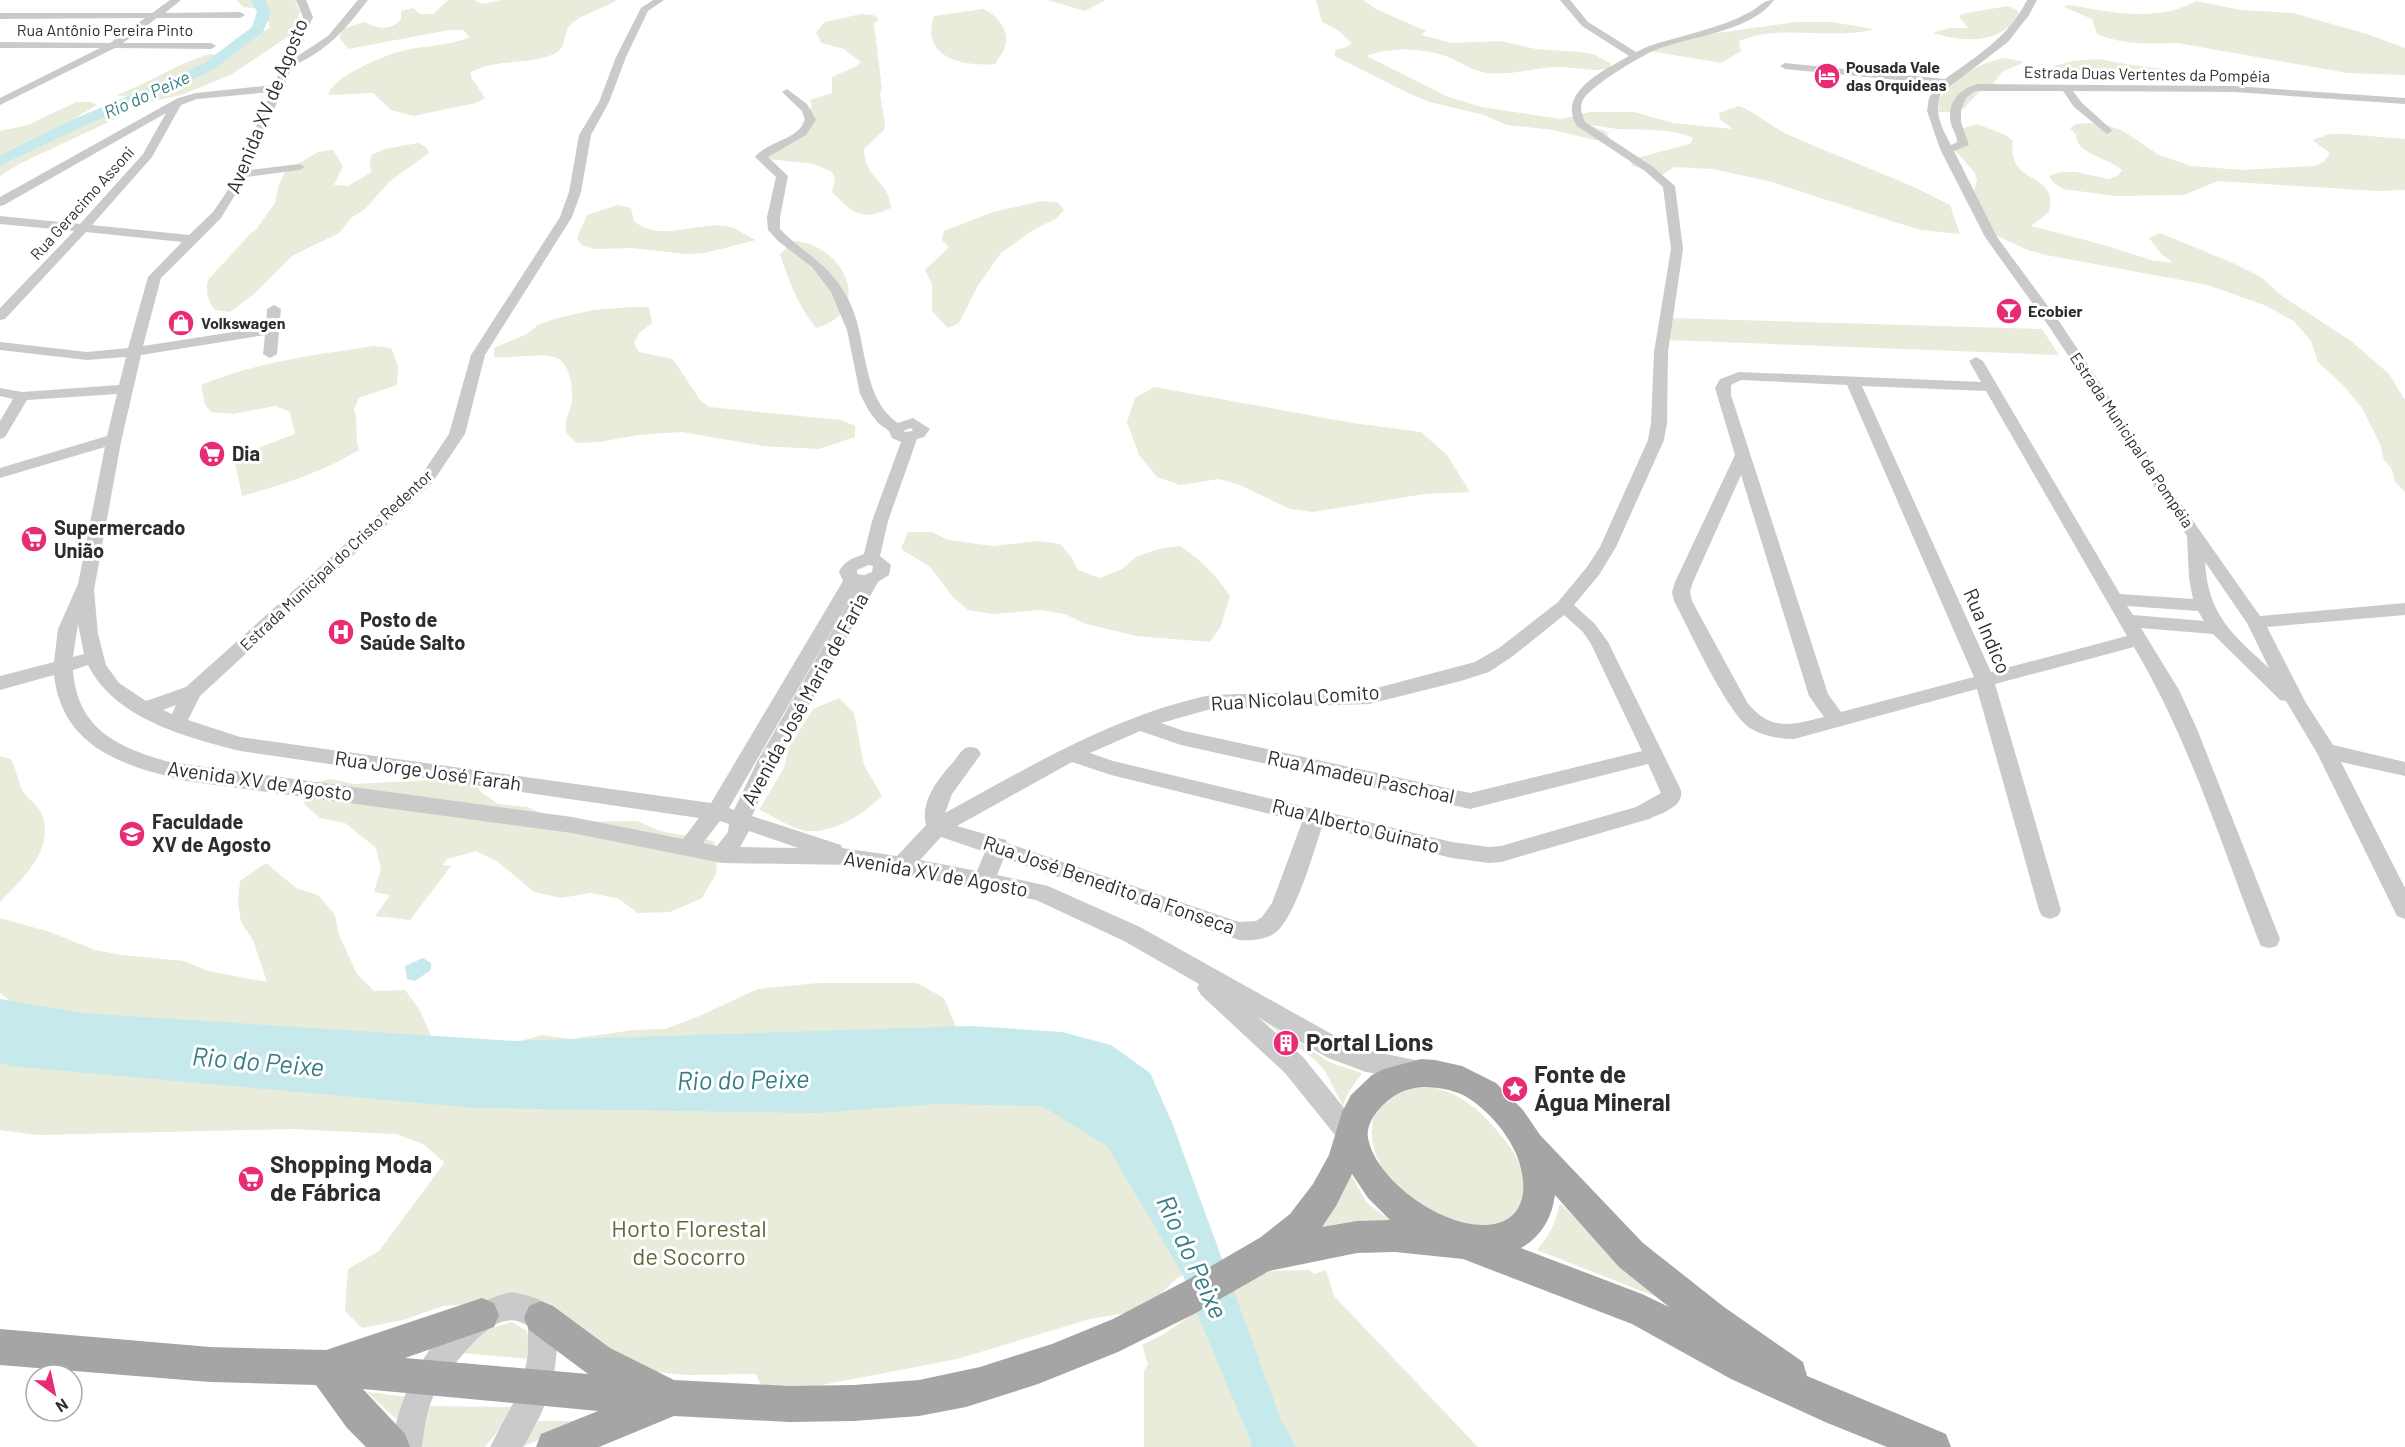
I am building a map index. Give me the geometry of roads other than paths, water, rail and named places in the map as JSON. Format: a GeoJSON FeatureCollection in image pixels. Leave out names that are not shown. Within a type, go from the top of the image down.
{"type":"FeatureCollection","features":[{"type":"Feature","properties":{"kind":"main road"},"geometry":{"type":"LineString","coordinates":[[0,1347],[241,1366],[325,1368],[672,1398],[815,1406],[864,1404],[950,1393],[1007,1377],[1073,1354],[1161,1314],[1256,1259],[1300,1227],[1318,1206],[1352,1137],[1359,1109],[1382,1084],[1400,1075],[1432,1073],[1459,1079],[1477,1088],[1493,1100],[1630,1255],[1712,1319],[1838,1409]]}},
{"type":"Feature","properties":{"kind":"main road"},"geometry":{"type":"LineString","coordinates":[[1352,1137],[1370,1175],[1408,1214],[1434,1229],[1642,1311],[1744,1366],[1838,1409],[1933,1447]]}},
{"type":"Feature","properties":{"kind":"main road"},"geometry":{"type":"LineString","coordinates":[[1256,1259],[1357,1237],[1395,1236],[1464,1242],[1496,1241],[1524,1228],[1535,1212],[1539,1194],[1536,1167],[1530,1144]]}},
{"type":"Feature","properties":{"kind":"main road"},"geometry":{"type":"LineString","coordinates":[[325,1368],[482,1315]]}},
{"type":"Feature","properties":{"kind":"main road"},"geometry":{"type":"LineString","coordinates":[[541,1318],[598,1360],[672,1398]]}},
{"type":"Feature","properties":{"kind":"main road"},"geometry":{"type":"LineString","coordinates":[[325,1368],[360,1415],[392,1447]]}},
{"type":"Feature","properties":{"kind":"main road"},"geometry":{"type":"LineString","coordinates":[[555,1447],[672,1398]]}},
{"type":"Feature","properties":{"kind":"street"},"geometry":{"type":"LineString","coordinates":[[0,102],[112,46],[176,0]]}},
{"type":"Feature","properties":{"kind":"street","name":"Avenida XV de Agosto"},"geometry":{"type":"LineString","coordinates":[[301,0],[308,17],[242,174],[227,204],[155,277],[133,354],[85,590],[68,625],[63,667],[65,691],[72,709],[94,736],[116,750],[160,767],[243,782],[377,797],[572,825],[722,855],[853,857],[1040,892],[1132,934],[1336,1050],[1365,1061],[1432,1073]]}},
{"type":"Feature","properties":{"kind":"street"},"geometry":{"type":"LineString","coordinates":[[289,64],[327,45],[363,0]]}},
{"type":"Feature","properties":{"kind":"street","name":"Estrada Municipal do Cristo Redentor"},"geometry":{"type":"LineString","coordinates":[[176,724],[194,692],[412,493],[441,462],[457,434],[478,355],[566,217],[575,192],[585,135],[604,102],[621,57],[644,10],[659,0]]}},
{"type":"Feature","properties":{"kind":"street"},"geometry":{"type":"LineString","coordinates":[[1565,0],[1585,24],[1637,57]]}},
{"type":"Feature","properties":{"kind":"street","name":"Rua Nicolau Comito"},"geometry":{"type":"LineString","coordinates":[[902,865],[937,827],[1070,754],[1139,723],[1211,702],[1369,697],[1461,674],[1482,667],[1506,652],[1564,606],[1593,571],[1608,548],[1656,440],[1659,423],[1661,352],[1677,249],[1669,186],[1649,169],[1581,124],[1576,114],[1579,98],[1637,57],[1671,41],[1747,18],[1763,10],[1769,0]]}},
{"type":"Feature","properties":{"kind":"street","name":"Estrada Municipal da Pompéia"},"geometry":{"type":"LineString","coordinates":[[2032,0],[2027,14],[2010,37],[1939,88],[1932,100],[1931,113],[1946,149],[1991,237],[2056,327],[2153,475],[2255,622],[2298,705],[2326,751],[2405,910]]}},
{"type":"Feature","properties":{"kind":"street"},"geometry":{"type":"LineString","coordinates":[[0,16],[240,15]]}},
{"type":"Feature","properties":{"kind":"street","name":"Rua Antônio Pereira Pinto"},"geometry":{"type":"LineString","coordinates":[[0,45],[211,46]]}},
{"type":"Feature","properties":{"kind":"street"},"geometry":{"type":"LineString","coordinates":[[0,58],[26,45]]}},
{"type":"Feature","properties":{"kind":"street"},"geometry":{"type":"LineString","coordinates":[[1785,66],[1947,82]]}},
{"type":"Feature","properties":{"kind":"street","name":"Estrada Duas Vertentes da Pompéia"},"geometry":{"type":"LineString","coordinates":[[1946,149],[1963,145],[1964,138],[1956,124],[1959,99],[1967,90],[1995,87],[2244,90],[2405,101]]}},
{"type":"Feature","properties":{"kind":"street"},"geometry":{"type":"LineString","coordinates":[[0,202],[112,138],[196,96],[277,88]]}},
{"type":"Feature","properties":{"kind":"street"},"geometry":{"type":"LineString","coordinates":[[2067,89],[2078,105],[2107,131]]}},
{"type":"Feature","properties":{"kind":"street"},"geometry":{"type":"LineString","coordinates":[[788,92],[809,113],[811,119],[810,125],[799,135],[762,154],[764,160],[782,176],[781,193],[772,224],[774,230],[823,271],[837,293],[849,315],[870,403],[880,418],[903,434],[872,559]]}},
{"type":"Feature","properties":{"kind":"street","name":"Rua Geracimo Assoni"},"geometry":{"type":"LineString","coordinates":[[0,316],[123,186],[148,155],[176,105]]}},
{"type":"Feature","properties":{"kind":"street"},"geometry":{"type":"LineString","coordinates":[[112,138],[140,133],[158,135]]}},
{"type":"Feature","properties":{"kind":"street"},"geometry":{"type":"LineString","coordinates":[[242,174],[299,167]]}},
{"type":"Feature","properties":{"kind":"street"},"geometry":{"type":"LineString","coordinates":[[10,185],[29,186]]}},
{"type":"Feature","properties":{"kind":"street"},"geometry":{"type":"LineString","coordinates":[[0,220],[191,239]]}},
{"type":"Feature","properties":{"kind":"street"},"geometry":{"type":"LineString","coordinates":[[270,354],[274,309]]}},
{"type":"Feature","properties":{"kind":"street"},"geometry":{"type":"LineString","coordinates":[[0,346],[87,356],[133,354],[271,330]]}},
{"type":"Feature","properties":{"kind":"street"},"geometry":{"type":"LineString","coordinates":[[1976,361],[2169,690],[2187,729],[2269,939]]}},
{"type":"Feature","properties":{"kind":"street"},"geometry":{"type":"LineString","coordinates":[[1836,720],[1818,696],[1722,388],[1725,382],[1739,376],[1991,387]]}},
{"type":"Feature","properties":{"kind":"street","name":"Rua Indico"},"geometry":{"type":"LineString","coordinates":[[1853,381],[1984,679],[2050,910]]}},
{"type":"Feature","properties":{"kind":"street"},"geometry":{"type":"LineString","coordinates":[[0,392],[22,396],[125,389]]}},
{"type":"Feature","properties":{"kind":"street"},"geometry":{"type":"LineString","coordinates":[[0,434],[22,396]]}},
{"type":"Feature","properties":{"kind":"street"},"geometry":{"type":"LineString","coordinates":[[0,473],[114,439]]}},
{"type":"Feature","properties":{"kind":"street"},"geometry":{"type":"LineString","coordinates":[[1743,455],[1681,592],[1683,601],[1740,706],[1754,722],[1781,732],[1794,732],[2139,639]]}},
{"type":"Feature","properties":{"kind":"street"},"geometry":{"type":"LineString","coordinates":[[2195,534],[2199,590],[2204,606],[2219,628],[2298,705]]}},
{"type":"Feature","properties":{"kind":"street"},"geometry":{"type":"LineString","coordinates":[[872,559],[880,562],[883,568],[880,575],[862,580],[848,572],[850,567],[857,562],[872,559]]}},
{"type":"Feature","properties":{"kind":"street","name":"Avenida José Maria de Faria"},"geometry":{"type":"LineString","coordinates":[[690,848],[695,837],[716,812],[862,580]]}},
{"type":"Feature","properties":{"kind":"street","name":"Avenida José Maria de Faria"},"geometry":{"type":"LineString","coordinates":[[722,855],[738,834],[740,818],[767,762],[862,580]]}},
{"type":"Feature","properties":{"kind":"street","name":"Rua Jorge José Farah"},"geometry":{"type":"LineString","coordinates":[[85,590],[87,624],[95,657],[102,675],[110,686],[145,709],[200,733],[240,744],[716,812],[853,857]]}},
{"type":"Feature","properties":{"kind":"street"},"geometry":{"type":"LineString","coordinates":[[2114,599],[2204,606]]}},
{"type":"Feature","properties":{"kind":"street"},"geometry":{"type":"LineString","coordinates":[[1564,606],[1589,628],[1599,642],[1653,755]]}},
{"type":"Feature","properties":{"kind":"street"},"geometry":{"type":"LineString","coordinates":[[2255,622],[2405,609]]}},
{"type":"Feature","properties":{"kind":"street"},"geometry":{"type":"LineString","coordinates":[[2127,621],[2219,628]]}},
{"type":"Feature","properties":{"kind":"street"},"geometry":{"type":"LineString","coordinates":[[0,683],[95,657]]}},
{"type":"Feature","properties":{"kind":"street","name":"Estrada Municipal do Cristo Redentor"},"geometry":{"type":"LineString","coordinates":[[145,709],[194,692]]}},
{"type":"Feature","properties":{"kind":"street","name":"Rua Amadeu Paschoal"},"geometry":{"type":"LineString","coordinates":[[1139,723],[1181,738],[1470,801],[1653,755]]}},
{"type":"Feature","properties":{"kind":"street"},"geometry":{"type":"LineString","coordinates":[[2326,751],[2405,769]]}},
{"type":"Feature","properties":{"kind":"street"},"geometry":{"type":"LineString","coordinates":[[937,827],[934,819],[935,803],[971,754]]}},
{"type":"Feature","properties":{"kind":"street","name":"Rua Alberto Guinato"},"geometry":{"type":"LineString","coordinates":[[1070,754],[1111,768],[1452,850],[1489,855],[1501,854],[1641,813],[1664,804],[1672,796],[1653,755]]}},
{"type":"Feature","properties":{"kind":"street","name":"Rua José Benedito da Fonseca"},"geometry":{"type":"LineString","coordinates":[[937,827],[998,846],[1196,917],[1239,931],[1252,932],[1262,930],[1278,915],[1315,816]]}},
{"type":"Feature","properties":{"kind":"street"},"geometry":{"type":"LineString","coordinates":[[984,880],[998,846]]}},
{"type":"Feature","properties":{"kind":"street","name":"Avenida XV de Agosto"},"geometry":{"type":"LineString","coordinates":[[1177,961],[1269,1040],[1294,1065],[1352,1137]]}},
{"type":"Feature","properties":{"kind":"street"},"geometry":{"type":"LineString","coordinates":[[407,1447],[415,1406],[427,1378],[451,1347],[482,1315],[504,1307],[518,1306],[527,1308],[541,1318],[544,1345],[539,1387],[527,1414],[505,1447]]}},
{"type":"Feature","properties":{"kind":"water"},"geometry":{"type":"Polygon","coordinates":[[[423,958],[431,963],[431,970],[415,981],[407,979],[405,966],[423,958]]]}},
{"type":"Feature","properties":{"kind":"water"},"geometry":{"type":"Polygon","coordinates":[[[0,999],[82,1013],[514,1041],[971,1026],[1062,1032],[1111,1045],[1150,1073],[1173,1125],[1281,1420],[1296,1447],[1251,1447],[1250,1439],[1183,1275],[1107,1146],[1042,1106],[935,1104],[818,1113],[475,1108],[10,1066],[0,1063],[0,999]]]}},
{"type":"Feature","properties":{"kind":"waterway","name":"Rio do Peixe"},"geometry":{"type":"LineString","coordinates":[[0,161],[73,125],[208,67],[258,29],[264,12],[258,0]]}},
{"type":"Feature","properties":{"kind":"place","name":"Pousada Vale das Orquideas"},"geometry":{"type":"Point","coordinates":[1827,76]}},
{"type":"Feature","properties":{"kind":"place","name":"Ecobier"},"geometry":{"type":"Point","coordinates":[2009,311]}},
{"type":"Feature","properties":{"kind":"place","name":"Volkswagen"},"geometry":{"type":"Point","coordinates":[181,323]}},
{"type":"Feature","properties":{"kind":"place","name":"Dia"},"geometry":{"type":"Point","coordinates":[212,454]}},
{"type":"Feature","properties":{"kind":"place","name":"Supermercado União"},"geometry":{"type":"Point","coordinates":[34,539]}},
{"type":"Feature","properties":{"kind":"place","name":"Posto de Saúde Salto"},"geometry":{"type":"Point","coordinates":[341,632]}},
{"type":"Feature","properties":{"kind":"place","name":"Faculdade XV de Agosto"},"geometry":{"type":"Point","coordinates":[132,834]}},
{"type":"Feature","properties":{"kind":"place","name":"Portal Lions"},"geometry":{"type":"Point","coordinates":[1286,1043]}},
{"type":"Feature","properties":{"kind":"place","name":"Fonte de Água Mineral"},"geometry":{"type":"Point","coordinates":[1515,1089]}},
{"type":"Feature","properties":{"kind":"place","name":"Shopping Moda de Fábrica"},"geometry":{"type":"Point","coordinates":[251,1179]}},
{"type":"Feature","properties":{"kind":"park label","name":"Horto Florestal de Socorro"},"geometry":{"type":"Point","coordinates":[689,1243]}}]}
